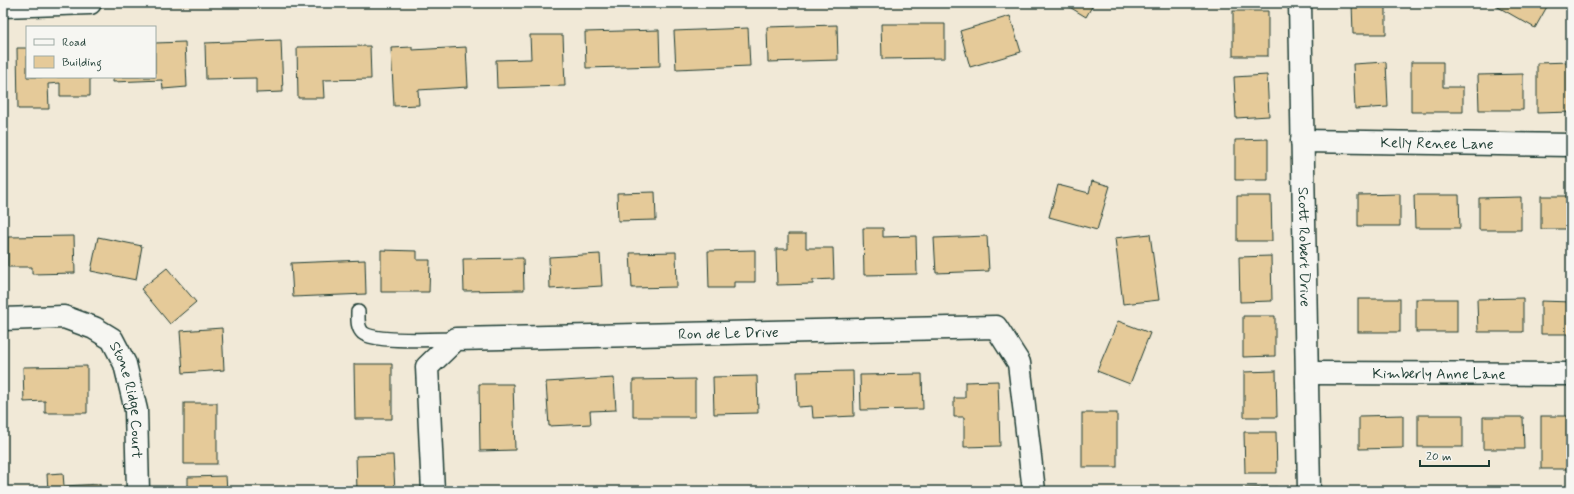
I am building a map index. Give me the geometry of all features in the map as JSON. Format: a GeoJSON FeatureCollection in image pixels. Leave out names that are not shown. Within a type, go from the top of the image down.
{"type":"FeatureCollection","features":[{"type":"Feature","properties":{"kind":"street"},"geometry":{"type":"LineString","coordinates":[[3,6],[90,3]]}},
{"type":"Feature","properties":{"kind":"street","name":"Scott Robert Drive"},"geometry":{"type":"LineString","coordinates":[[1300,3],[1309,491]]}},
{"type":"Feature","properties":{"kind":"street","name":"Kelly Renee Lane"},"geometry":{"type":"LineString","coordinates":[[1302,141],[1571,145]]}},
{"type":"Feature","properties":{"kind":"street","name":"Stone Ridge Court"},"geometry":{"type":"LineString","coordinates":[[3,319],[64,317],[94,328],[112,339],[125,364],[136,410],[138,491]]}},
{"type":"Feature","properties":{"kind":"street","name":"Ron de Le Drive"},"geometry":{"type":"LineString","coordinates":[[456,339],[996,327],[1019,363],[1034,491]]}},
{"type":"Feature","properties":{"kind":"street"},"geometry":{"type":"LineString","coordinates":[[432,491],[427,366],[456,339]]}},
{"type":"Feature","properties":{"kind":"street","name":"Kimberly Anne Lane"},"geometry":{"type":"LineString","coordinates":[[1307,373],[1571,374]]}},
{"type":"Feature","properties":{"kind":"lane"},"geometry":{"type":"LineString","coordinates":[[358,312],[359,327],[363,333],[370,336],[409,340],[456,339]]}},
{"type":"Feature","properties":{"kind":"building"},"geometry":{"type":"Polygon","coordinates":[[[1063,3],[1094,3],[1086,17],[1063,3]]]}},
{"type":"Feature","properties":{"kind":"building"},"geometry":{"type":"Polygon","coordinates":[[[1352,3],[1386,3],[1386,34],[1353,34],[1352,3]]]}},
{"type":"Feature","properties":{"kind":"building"},"geometry":{"type":"Polygon","coordinates":[[[1491,3],[1549,3],[1535,28],[1491,3]]]}},
{"type":"Feature","properties":{"kind":"building"},"geometry":{"type":"Polygon","coordinates":[[[1233,11],[1268,11],[1268,56],[1233,56],[1233,11]]]}},
{"type":"Feature","properties":{"kind":"building"},"geometry":{"type":"Polygon","coordinates":[[[1010,16],[1021,52],[970,67],[960,31],[1010,16]]]}},
{"type":"Feature","properties":{"kind":"building"},"geometry":{"type":"Polygon","coordinates":[[[881,24],[945,24],[945,58],[882,59],[881,24]]]}},
{"type":"Feature","properties":{"kind":"building"},"geometry":{"type":"Polygon","coordinates":[[[837,25],[838,60],[768,62],[767,27],[837,25]]]}},
{"type":"Feature","properties":{"kind":"building"},"geometry":{"type":"Polygon","coordinates":[[[748,28],[750,66],[676,69],[674,31],[748,28]]]}},
{"type":"Feature","properties":{"kind":"building"},"geometry":{"type":"Polygon","coordinates":[[[659,30],[660,66],[586,68],[585,32],[659,30]]]}},
{"type":"Feature","properties":{"kind":"building"},"geometry":{"type":"Polygon","coordinates":[[[530,35],[563,35],[565,86],[497,88],[496,60],[531,59],[530,35]]]}},
{"type":"Feature","properties":{"kind":"building"},"geometry":{"type":"Polygon","coordinates":[[[281,40],[283,92],[256,93],[256,78],[206,79],[205,43],[281,40]]]}},
{"type":"Feature","properties":{"kind":"building"},"geometry":{"type":"Polygon","coordinates":[[[185,42],[187,87],[163,89],[162,80],[113,82],[113,78],[156,78],[156,43],[185,42]]]}},
{"type":"Feature","properties":{"kind":"building"},"geometry":{"type":"Polygon","coordinates":[[[370,46],[371,79],[323,80],[324,98],[298,98],[297,47],[370,46]]]}},
{"type":"Feature","properties":{"kind":"building"},"geometry":{"type":"Polygon","coordinates":[[[412,47],[412,50],[466,47],[468,87],[418,90],[419,105],[394,106],[391,48],[412,47]]]}},
{"type":"Feature","properties":{"kind":"building"},"geometry":{"type":"Polygon","coordinates":[[[17,48],[26,48],[26,78],[90,78],[90,96],[60,96],[60,83],[48,84],[49,109],[18,109],[17,48]]]}},
{"type":"Feature","properties":{"kind":"building"},"geometry":{"type":"Polygon","coordinates":[[[1386,62],[1388,107],[1355,109],[1353,64],[1386,62]]]}},
{"type":"Feature","properties":{"kind":"building"},"geometry":{"type":"Polygon","coordinates":[[[1411,62],[1443,62],[1443,87],[1463,87],[1463,112],[1411,112],[1411,62]]]}},
{"type":"Feature","properties":{"kind":"building"},"geometry":{"type":"Polygon","coordinates":[[[1571,62],[1571,112],[1537,113],[1537,63],[1571,62]]]}},
{"type":"Feature","properties":{"kind":"building"},"geometry":{"type":"Polygon","coordinates":[[[1523,74],[1523,110],[1479,110],[1478,75],[1523,74]]]}},
{"type":"Feature","properties":{"kind":"building"},"geometry":{"type":"Polygon","coordinates":[[[1267,75],[1269,116],[1236,118],[1234,77],[1267,75]]]}},
{"type":"Feature","properties":{"kind":"building"},"geometry":{"type":"Polygon","coordinates":[[[1268,139],[1268,180],[1235,180],[1235,140],[1268,139]]]}},
{"type":"Feature","properties":{"kind":"building"},"geometry":{"type":"Polygon","coordinates":[[[1092,181],[1110,186],[1097,230],[1049,217],[1058,185],[1089,193],[1092,181]]]}},
{"type":"Feature","properties":{"kind":"building"},"geometry":{"type":"Polygon","coordinates":[[[655,192],[656,220],[618,221],[617,193],[655,192]]]}},
{"type":"Feature","properties":{"kind":"building"},"geometry":{"type":"Polygon","coordinates":[[[1400,194],[1400,226],[1358,226],[1358,195],[1400,194]]]}},
{"type":"Feature","properties":{"kind":"building"},"geometry":{"type":"Polygon","coordinates":[[[1414,195],[1459,195],[1460,228],[1415,228],[1414,195]]]}},
{"type":"Feature","properties":{"kind":"building"},"geometry":{"type":"Polygon","coordinates":[[[1237,196],[1271,196],[1272,241],[1237,241],[1237,196]]]}},
{"type":"Feature","properties":{"kind":"building"},"geometry":{"type":"Polygon","coordinates":[[[1541,196],[1571,196],[1571,229],[1541,229],[1541,196]]]}},
{"type":"Feature","properties":{"kind":"building"},"geometry":{"type":"Polygon","coordinates":[[[1521,197],[1521,230],[1479,230],[1479,198],[1521,197]]]}},
{"type":"Feature","properties":{"kind":"building"},"geometry":{"type":"Polygon","coordinates":[[[863,228],[883,228],[883,237],[916,236],[917,274],[864,275],[863,228]]]}},
{"type":"Feature","properties":{"kind":"building"},"geometry":{"type":"Polygon","coordinates":[[[788,234],[806,234],[806,248],[833,248],[834,279],[813,280],[813,284],[777,285],[776,249],[788,249],[788,234]]]}},
{"type":"Feature","properties":{"kind":"building"},"geometry":{"type":"Polygon","coordinates":[[[1150,234],[1159,300],[1123,304],[1115,238],[1150,234]]]}},
{"type":"Feature","properties":{"kind":"building"},"geometry":{"type":"Polygon","coordinates":[[[74,236],[75,273],[32,274],[32,267],[8,267],[8,237],[74,236]]]}},
{"type":"Feature","properties":{"kind":"building"},"geometry":{"type":"Polygon","coordinates":[[[987,236],[989,271],[936,273],[934,238],[987,236]]]}},
{"type":"Feature","properties":{"kind":"building"},"geometry":{"type":"Polygon","coordinates":[[[98,237],[142,246],[136,280],[91,271],[98,237]]]}},
{"type":"Feature","properties":{"kind":"building"},"geometry":{"type":"Polygon","coordinates":[[[381,250],[417,251],[417,260],[430,260],[429,292],[381,292],[381,250]]]}},
{"type":"Feature","properties":{"kind":"building"},"geometry":{"type":"Polygon","coordinates":[[[755,250],[755,282],[734,282],[734,288],[709,288],[708,251],[755,250]]]}},
{"type":"Feature","properties":{"kind":"building"},"geometry":{"type":"Polygon","coordinates":[[[676,252],[677,287],[632,288],[630,253],[676,252]]]}},
{"type":"Feature","properties":{"kind":"building"},"geometry":{"type":"Polygon","coordinates":[[[600,254],[602,286],[550,289],[549,257],[600,254]]]}},
{"type":"Feature","properties":{"kind":"building"},"geometry":{"type":"Polygon","coordinates":[[[1271,256],[1272,301],[1240,302],[1239,257],[1271,256]]]}},
{"type":"Feature","properties":{"kind":"building"},"geometry":{"type":"Polygon","coordinates":[[[523,258],[524,290],[464,291],[463,259],[523,258]]]}},
{"type":"Feature","properties":{"kind":"building"},"geometry":{"type":"Polygon","coordinates":[[[365,260],[366,294],[293,297],[291,263],[365,260]]]}},
{"type":"Feature","properties":{"kind":"building"},"geometry":{"type":"Polygon","coordinates":[[[167,268],[196,302],[170,324],[141,289],[167,268]]]}},
{"type":"Feature","properties":{"kind":"building"},"geometry":{"type":"Polygon","coordinates":[[[1523,298],[1523,332],[1478,332],[1477,299],[1523,298]]]}},
{"type":"Feature","properties":{"kind":"building"},"geometry":{"type":"Polygon","coordinates":[[[1358,299],[1400,299],[1400,332],[1358,332],[1358,299]]]}},
{"type":"Feature","properties":{"kind":"building"},"geometry":{"type":"Polygon","coordinates":[[[1416,299],[1457,299],[1457,332],[1416,332],[1416,299]]]}},
{"type":"Feature","properties":{"kind":"building"},"geometry":{"type":"Polygon","coordinates":[[[1541,301],[1571,302],[1571,334],[1541,334],[1541,301]]]}},
{"type":"Feature","properties":{"kind":"building"},"geometry":{"type":"Polygon","coordinates":[[[1243,316],[1275,316],[1275,356],[1243,357],[1243,316]]]}},
{"type":"Feature","properties":{"kind":"building"},"geometry":{"type":"Polygon","coordinates":[[[1118,321],[1150,333],[1130,384],[1097,371],[1118,321]]]}},
{"type":"Feature","properties":{"kind":"building"},"geometry":{"type":"Polygon","coordinates":[[[222,328],[224,370],[183,373],[180,331],[222,328]]]}},
{"type":"Feature","properties":{"kind":"building"},"geometry":{"type":"Polygon","coordinates":[[[354,364],[392,364],[392,419],[355,419],[354,364]]]}},
{"type":"Feature","properties":{"kind":"building"},"geometry":{"type":"Polygon","coordinates":[[[87,366],[87,413],[45,413],[45,401],[24,402],[23,367],[87,366]]]}},
{"type":"Feature","properties":{"kind":"building"},"geometry":{"type":"Polygon","coordinates":[[[853,371],[854,416],[813,418],[812,406],[798,407],[797,372],[853,371]]]}},
{"type":"Feature","properties":{"kind":"building"},"geometry":{"type":"Polygon","coordinates":[[[1276,371],[1277,417],[1244,417],[1244,372],[1276,371]]]}},
{"type":"Feature","properties":{"kind":"building"},"geometry":{"type":"Polygon","coordinates":[[[922,374],[923,409],[861,410],[860,375],[922,374]]]}},
{"type":"Feature","properties":{"kind":"building"},"geometry":{"type":"Polygon","coordinates":[[[757,376],[758,413],[714,414],[713,377],[757,376]]]}},
{"type":"Feature","properties":{"kind":"building"},"geometry":{"type":"Polygon","coordinates":[[[614,378],[616,410],[590,411],[591,424],[549,426],[546,382],[614,378]]]}},
{"type":"Feature","properties":{"kind":"building"},"geometry":{"type":"Polygon","coordinates":[[[695,379],[695,417],[633,417],[633,380],[695,379]]]}},
{"type":"Feature","properties":{"kind":"building"},"geometry":{"type":"Polygon","coordinates":[[[998,381],[1000,446],[964,447],[964,417],[954,417],[954,398],[965,398],[965,382],[998,381]]]}},
{"type":"Feature","properties":{"kind":"building"},"geometry":{"type":"Polygon","coordinates":[[[479,384],[513,384],[515,450],[480,451],[479,384]]]}},
{"type":"Feature","properties":{"kind":"building"},"geometry":{"type":"Polygon","coordinates":[[[184,403],[217,403],[217,464],[184,464],[184,403]]]}},
{"type":"Feature","properties":{"kind":"building"},"geometry":{"type":"Polygon","coordinates":[[[1082,413],[1117,413],[1117,467],[1082,467],[1082,413]]]}},
{"type":"Feature","properties":{"kind":"building"},"geometry":{"type":"Polygon","coordinates":[[[1403,415],[1403,448],[1359,449],[1359,416],[1403,415]]]}},
{"type":"Feature","properties":{"kind":"building"},"geometry":{"type":"Polygon","coordinates":[[[1418,415],[1463,415],[1463,447],[1418,447],[1418,415]]]}},
{"type":"Feature","properties":{"kind":"building"},"geometry":{"type":"Polygon","coordinates":[[[1541,416],[1571,416],[1571,469],[1541,469],[1541,416]]]}},
{"type":"Feature","properties":{"kind":"building"},"geometry":{"type":"Polygon","coordinates":[[[1483,417],[1523,417],[1524,449],[1483,449],[1483,417]]]}},
{"type":"Feature","properties":{"kind":"building"},"geometry":{"type":"Polygon","coordinates":[[[1244,432],[1276,432],[1277,473],[1245,473],[1244,432]]]}},
{"type":"Feature","properties":{"kind":"building"},"geometry":{"type":"Polygon","coordinates":[[[393,455],[395,491],[357,491],[356,456],[393,455]]]}},
{"type":"Feature","properties":{"kind":"building"},"geometry":{"type":"Polygon","coordinates":[[[63,473],[64,486],[100,484],[100,491],[48,491],[47,474],[63,473]]]}},
{"type":"Feature","properties":{"kind":"building"},"geometry":{"type":"Polygon","coordinates":[[[226,476],[227,491],[188,491],[188,477],[226,476]]]}},
{"type":"Feature","properties":{"kind":"building"},"geometry":{"type":"Polygon","coordinates":[[[1277,487],[1278,491],[1245,491],[1245,488],[1277,487]]]}}]}
